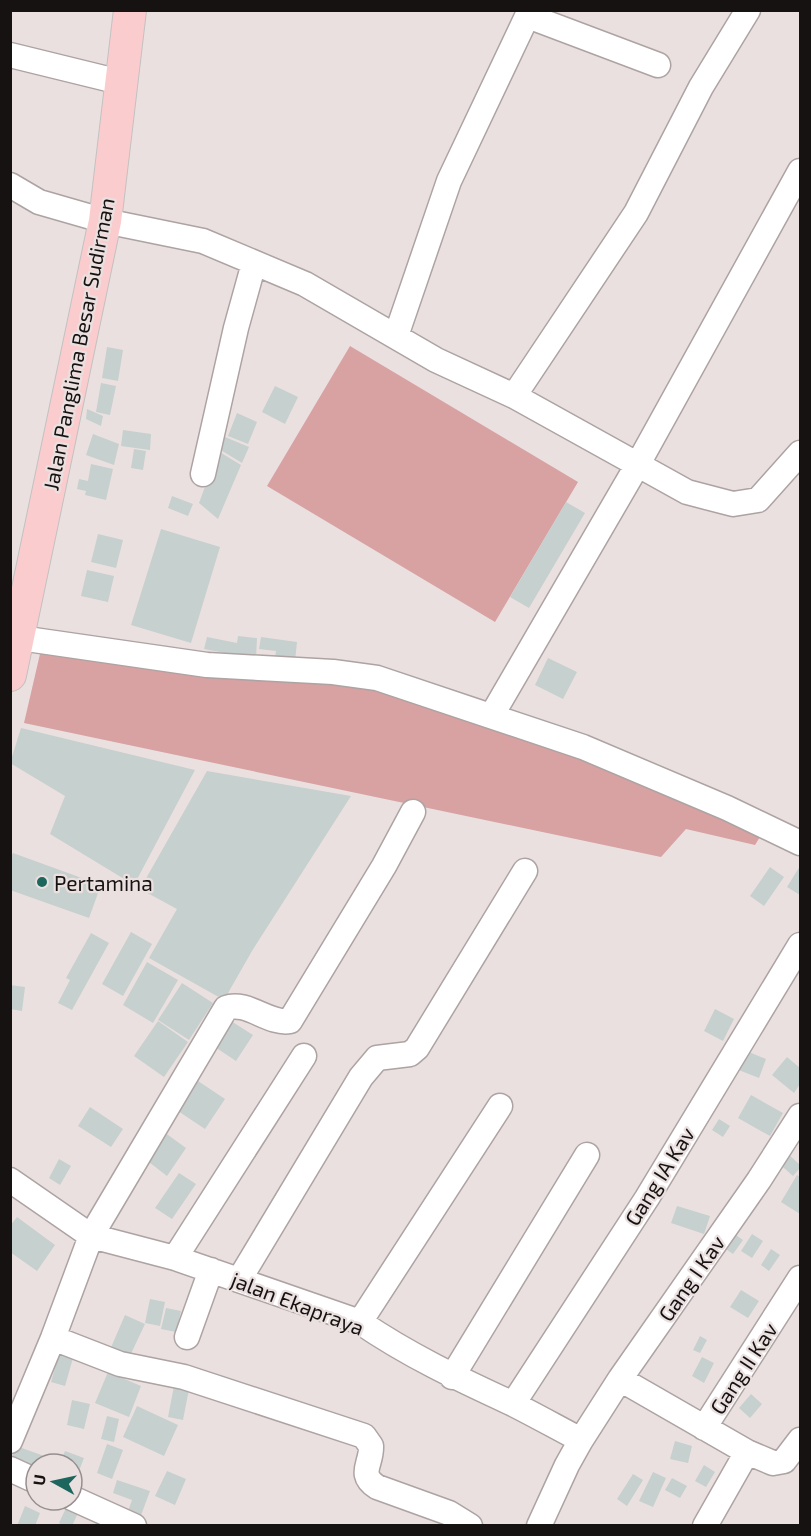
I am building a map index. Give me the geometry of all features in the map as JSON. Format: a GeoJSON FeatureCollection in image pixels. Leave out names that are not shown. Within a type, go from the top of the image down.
{"type":"FeatureCollection","features":[{"type":"Feature","properties":{"kind":"main road","name":"Jalan Panglima Besar Sudirman"},"geometry":{"type":"LineString","coordinates":[[10,675],[20,638],[105,221],[130,10]]}},
{"type":"Feature","properties":{"kind":"street"},"geometry":{"type":"LineString","coordinates":[[513,396],[636,213],[701,87],[748,10]]}},
{"type":"Feature","properties":{"kind":"street"},"geometry":{"type":"LineString","coordinates":[[396,336],[449,180],[529,13],[658,65]]}},
{"type":"Feature","properties":{"kind":"street"},"geometry":{"type":"LineString","coordinates":[[10,55],[120,82]]}},
{"type":"Feature","properties":{"kind":"street"},"geometry":{"type":"LineString","coordinates":[[492,715],[638,464],[801,171]]}},
{"type":"Feature","properties":{"kind":"street"},"geometry":{"type":"LineString","coordinates":[[10,185],[39,202],[105,221],[203,241],[305,284],[436,360],[513,396],[687,492],[733,504],[758,500],[801,453]]}},
{"type":"Feature","properties":{"kind":"street"},"geometry":{"type":"LineString","coordinates":[[203,474],[236,328],[254,263]]}},
{"type":"Feature","properties":{"kind":"street"},"geometry":{"type":"LineString","coordinates":[[20,638],[207,665],[333,672],[377,678],[583,747],[727,808],[801,843]]}},
{"type":"Feature","properties":{"kind":"street"},"geometry":{"type":"LineString","coordinates":[[10,1441],[53,1338],[91,1236],[226,1008],[235,1006],[281,1022],[290,1021],[384,866],[413,812]]}},
{"type":"Feature","properties":{"kind":"street"},"geometry":{"type":"LineString","coordinates":[[239,1280],[361,1077],[377,1058],[410,1054],[417,1048],[525,872]]}},
{"type":"Feature","properties":{"kind":"street","name":"Gang IA Kav"},"geometry":{"type":"LineString","coordinates":[[513,1404],[647,1198],[801,945]]}},
{"type":"Feature","properties":{"kind":"street"},"geometry":{"type":"LineString","coordinates":[[175,1258],[304,1056]]}},
{"type":"Feature","properties":{"kind":"street"},"geometry":{"type":"LineString","coordinates":[[360,1322],[500,1106]]}},
{"type":"Feature","properties":{"kind":"street","name":"Gang I Kav"},"geometry":{"type":"LineString","coordinates":[[539,1526],[581,1440],[620,1379],[801,1116]]}},
{"type":"Feature","properties":{"kind":"street"},"geometry":{"type":"LineString","coordinates":[[452,1377],[587,1155]]}},
{"type":"Feature","properties":{"kind":"street","name":"jalan Ekapraya"},"geometry":{"type":"LineString","coordinates":[[10,1180],[91,1236],[175,1258],[360,1322],[452,1377],[513,1404],[581,1440]]}},
{"type":"Feature","properties":{"kind":"street"},"geometry":{"type":"LineString","coordinates":[[187,1337],[211,1270]]}},
{"type":"Feature","properties":{"kind":"street","name":"Gang II Kav"},"geometry":{"type":"LineString","coordinates":[[704,1428],[801,1278]]}},
{"type":"Feature","properties":{"kind":"street"},"geometry":{"type":"LineString","coordinates":[[53,1338],[120,1364],[184,1377],[364,1436],[371,1446],[365,1474],[369,1482],[445,1519],[470,1526]]}},
{"type":"Feature","properties":{"kind":"street"},"geometry":{"type":"LineString","coordinates":[[620,1379],[747,1452],[773,1463],[784,1461],[801,1440]]}},
{"type":"Feature","properties":{"kind":"street"},"geometry":{"type":"LineString","coordinates":[[705,1526],[747,1452]]}},
{"type":"Feature","properties":{"kind":"street"},"geometry":{"type":"LineString","coordinates":[[10,1469],[24,1475]]}},
{"type":"Feature","properties":{"kind":"street"},"geometry":{"type":"LineString","coordinates":[[84,1503],[134,1526]]}},
{"type":"Feature","properties":{"kind":"shaded area"},"geometry":{"type":"Polygon","coordinates":[[[350,346],[578,482],[495,622],[267,486],[350,346]]]}},
{"type":"Feature","properties":{"kind":"shaded area"},"geometry":{"type":"Polygon","coordinates":[[[43,641],[377,678],[766,827],[755,845],[686,829],[661,857],[24,723],[43,641]]]}},
{"type":"Feature","properties":{"kind":"building"},"geometry":{"type":"Polygon","coordinates":[[[107,347],[123,350],[118,381],[102,378],[107,347]]]}},
{"type":"Feature","properties":{"kind":"building"},"geometry":{"type":"Polygon","coordinates":[[[101,383],[116,386],[110,415],[96,412],[101,383]]]}},
{"type":"Feature","properties":{"kind":"building"},"geometry":{"type":"Polygon","coordinates":[[[275,386],[298,397],[285,424],[262,412],[275,386]]]}},
{"type":"Feature","properties":{"kind":"building"},"geometry":{"type":"Polygon","coordinates":[[[87,409],[103,416],[101,426],[86,419],[87,409]]]}},
{"type":"Feature","properties":{"kind":"building"},"geometry":{"type":"Polygon","coordinates":[[[237,413],[257,422],[248,444],[228,436],[237,413]]]}},
{"type":"Feature","properties":{"kind":"building"},"geometry":{"type":"Polygon","coordinates":[[[123,430],[151,434],[150,450],[121,446],[123,430]]]}},
{"type":"Feature","properties":{"kind":"building"},"geometry":{"type":"Polygon","coordinates":[[[93,434],[119,444],[114,465],[86,455],[93,434]]]}},
{"type":"Feature","properties":{"kind":"building"},"geometry":{"type":"Polygon","coordinates":[[[225,437],[249,447],[242,463],[219,449],[225,437]]]}},
{"type":"Feature","properties":{"kind":"building"},"geometry":{"type":"Polygon","coordinates":[[[134,449],[146,451],[143,470],[131,468],[134,449]]]}},
{"type":"Feature","properties":{"kind":"building"},"geometry":{"type":"Polygon","coordinates":[[[218,451],[241,465],[218,519],[199,503],[218,451]]]}},
{"type":"Feature","properties":{"kind":"building"},"geometry":{"type":"Polygon","coordinates":[[[91,464],[113,469],[106,500],[85,495],[86,491],[77,489],[79,479],[88,481],[91,464]]]}},
{"type":"Feature","properties":{"kind":"building"},"geometry":{"type":"Polygon","coordinates":[[[172,496],[193,504],[188,516],[168,508],[172,496]]]}},
{"type":"Feature","properties":{"kind":"building"},"geometry":{"type":"Polygon","coordinates":[[[566,502],[585,513],[529,608],[510,597],[566,502]]]}},
{"type":"Feature","properties":{"kind":"building"},"geometry":{"type":"Polygon","coordinates":[[[161,529],[220,547],[191,643],[131,625],[161,529]]]}},
{"type":"Feature","properties":{"kind":"building"},"geometry":{"type":"Polygon","coordinates":[[[98,534],[123,540],[116,568],[91,562],[98,534]]]}},
{"type":"Feature","properties":{"kind":"building"},"geometry":{"type":"Polygon","coordinates":[[[87,570],[114,576],[108,602],[81,596],[87,570]]]}},
{"type":"Feature","properties":{"kind":"building"},"geometry":{"type":"Polygon","coordinates":[[[238,636],[257,638],[256,659],[204,649],[207,637],[237,643],[238,636]]]}},
{"type":"Feature","properties":{"kind":"building"},"geometry":{"type":"Polygon","coordinates":[[[261,637],[297,642],[295,661],[275,658],[276,651],[259,649],[261,637]]]}},
{"type":"Feature","properties":{"kind":"building"},"geometry":{"type":"Polygon","coordinates":[[[548,658],[577,672],[563,699],[535,685],[548,658]]]}},
{"type":"Feature","properties":{"kind":"building"},"geometry":{"type":"Polygon","coordinates":[[[21,728],[195,770],[134,885],[50,834],[65,796],[10,763],[21,728]]]}},
{"type":"Feature","properties":{"kind":"building"},"geometry":{"type":"Polygon","coordinates":[[[207,771],[351,796],[252,951],[224,1000],[149,958],[177,909],[140,889],[207,771]]]}},
{"type":"Feature","properties":{"kind":"building"},"geometry":{"type":"Polygon","coordinates":[[[13,853],[101,885],[89,918],[10,890],[10,859],[13,853]]]}},
{"type":"Feature","properties":{"kind":"building"},"geometry":{"type":"Polygon","coordinates":[[[800,866],[800,895],[787,887],[800,866]]]}},
{"type":"Feature","properties":{"kind":"building"},"geometry":{"type":"Polygon","coordinates":[[[770,867],[784,877],[764,906],[750,896],[770,867]]]}},
{"type":"Feature","properties":{"kind":"building"},"geometry":{"type":"Polygon","coordinates":[[[131,932],[152,944],[123,996],[102,984],[131,932]]]}},
{"type":"Feature","properties":{"kind":"building"},"geometry":{"type":"Polygon","coordinates":[[[91,933],[109,943],[72,1010],[58,1003],[70,980],[66,978],[91,933]]]}},
{"type":"Feature","properties":{"kind":"building"},"geometry":{"type":"Polygon","coordinates":[[[147,962],[178,980],[153,1023],[123,1005],[147,962]]]}},
{"type":"Feature","properties":{"kind":"building"},"geometry":{"type":"Polygon","coordinates":[[[182,983],[213,1003],[189,1040],[158,1020],[182,983]]]}},
{"type":"Feature","properties":{"kind":"building"},"geometry":{"type":"Polygon","coordinates":[[[10,985],[25,987],[22,1011],[10,1009],[10,985]]]}},
{"type":"Feature","properties":{"kind":"building"},"geometry":{"type":"Polygon","coordinates":[[[715,1009],[734,1019],[723,1041],[704,1031],[715,1009]]]}},
{"type":"Feature","properties":{"kind":"building"},"geometry":{"type":"Polygon","coordinates":[[[158,1021],[188,1042],[164,1077],[134,1056],[158,1021]]]}},
{"type":"Feature","properties":{"kind":"building"},"geometry":{"type":"Polygon","coordinates":[[[231,1021],[253,1035],[236,1061],[215,1047],[231,1021]]]}},
{"type":"Feature","properties":{"kind":"building"},"geometry":{"type":"Polygon","coordinates":[[[739,1048],[766,1059],[759,1078],[731,1067],[739,1048]]]}},
{"type":"Feature","properties":{"kind":"building"},"geometry":{"type":"Polygon","coordinates":[[[787,1057],[800,1068],[800,1084],[794,1093],[772,1075],[787,1057]]]}},
{"type":"Feature","properties":{"kind":"building"},"geometry":{"type":"Polygon","coordinates":[[[195,1079],[225,1099],[205,1129],[175,1109],[195,1079]]]}},
{"type":"Feature","properties":{"kind":"building"},"geometry":{"type":"Polygon","coordinates":[[[751,1095],[783,1113],[770,1136],[738,1118],[751,1095]]]}},
{"type":"Feature","properties":{"kind":"building"},"geometry":{"type":"Polygon","coordinates":[[[90,1107],[123,1129],[111,1147],[78,1126],[90,1107]]]}},
{"type":"Feature","properties":{"kind":"building"},"geometry":{"type":"Polygon","coordinates":[[[719,1119],[730,1126],[723,1137],[712,1130],[719,1119]]]}},
{"type":"Feature","properties":{"kind":"building"},"geometry":{"type":"Polygon","coordinates":[[[164,1132],[186,1148],[167,1176],[145,1159],[164,1132]]]}},
{"type":"Feature","properties":{"kind":"building"},"geometry":{"type":"Polygon","coordinates":[[[784,1150],[800,1165],[793,1176],[775,1160],[784,1150]]]}},
{"type":"Feature","properties":{"kind":"building"},"geometry":{"type":"Polygon","coordinates":[[[59,1159],[71,1166],[60,1185],[49,1178],[59,1159]]]}},
{"type":"Feature","properties":{"kind":"building"},"geometry":{"type":"Polygon","coordinates":[[[179,1173],[196,1184],[172,1219],[155,1208],[179,1173]]]}},
{"type":"Feature","properties":{"kind":"building"},"geometry":{"type":"Polygon","coordinates":[[[797,1175],[800,1177],[800,1214],[781,1202],[797,1175]]]}},
{"type":"Feature","properties":{"kind":"building"},"geometry":{"type":"Polygon","coordinates":[[[677,1206],[710,1216],[704,1234],[671,1223],[677,1206]]]}},
{"type":"Feature","properties":{"kind":"building"},"geometry":{"type":"Polygon","coordinates":[[[17,1217],[55,1245],[37,1271],[10,1252],[10,1226],[17,1217]]]}},
{"type":"Feature","properties":{"kind":"building"},"geometry":{"type":"Polygon","coordinates":[[[733,1233],[743,1240],[733,1254],[723,1247],[733,1233]]]}},
{"type":"Feature","properties":{"kind":"building"},"geometry":{"type":"Polygon","coordinates":[[[752,1234],[763,1241],[752,1258],[741,1251],[752,1234]]]}},
{"type":"Feature","properties":{"kind":"building"},"geometry":{"type":"Polygon","coordinates":[[[771,1249],[780,1255],[769,1271],[761,1265],[771,1249]]]}},
{"type":"Feature","properties":{"kind":"building"},"geometry":{"type":"Polygon","coordinates":[[[741,1290],[759,1301],[748,1318],[730,1307],[741,1290]]]}},
{"type":"Feature","properties":{"kind":"building"},"geometry":{"type":"Polygon","coordinates":[[[150,1299],[165,1302],[160,1326],[145,1323],[150,1299]]]}},
{"type":"Feature","properties":{"kind":"building"},"geometry":{"type":"Polygon","coordinates":[[[166,1308],[181,1311],[176,1332],[161,1329],[166,1308]]]}},
{"type":"Feature","properties":{"kind":"building"},"geometry":{"type":"Polygon","coordinates":[[[125,1315],[145,1324],[128,1360],[109,1352],[125,1315]]]}},
{"type":"Feature","properties":{"kind":"building"},"geometry":{"type":"Polygon","coordinates":[[[700,1336],[707,1340],[700,1353],[693,1350],[700,1336]]]}},
{"type":"Feature","properties":{"kind":"building"},"geometry":{"type":"Polygon","coordinates":[[[59,1354],[73,1358],[65,1386],[51,1382],[59,1354]]]}},
{"type":"Feature","properties":{"kind":"building"},"geometry":{"type":"Polygon","coordinates":[[[702,1357],[714,1363],[704,1383],[692,1376],[702,1357]]]}},
{"type":"Feature","properties":{"kind":"building"},"geometry":{"type":"Polygon","coordinates":[[[108,1372],[141,1386],[129,1417],[95,1403],[108,1372]]]}},
{"type":"Feature","properties":{"kind":"building"},"geometry":{"type":"Polygon","coordinates":[[[174,1386],[189,1389],[183,1420],[168,1417],[174,1386]]]}},
{"type":"Feature","properties":{"kind":"building"},"geometry":{"type":"Polygon","coordinates":[[[751,1394],[762,1404],[750,1418],[739,1408],[751,1394]]]}},
{"type":"Feature","properties":{"kind":"building"},"geometry":{"type":"Polygon","coordinates":[[[72,1400],[90,1404],[84,1429],[67,1425],[72,1400]]]}},
{"type":"Feature","properties":{"kind":"building"},"geometry":{"type":"Polygon","coordinates":[[[137,1406],[178,1425],[164,1456],[123,1437],[137,1406]]]}},
{"type":"Feature","properties":{"kind":"building"},"geometry":{"type":"Polygon","coordinates":[[[107,1416],[119,1419],[114,1442],[101,1439],[107,1416]]]}},
{"type":"Feature","properties":{"kind":"building"},"geometry":{"type":"Polygon","coordinates":[[[675,1441],[692,1446],[688,1463],[670,1459],[675,1441]]]}},
{"type":"Feature","properties":{"kind":"building"},"geometry":{"type":"Polygon","coordinates":[[[107,1444],[123,1450],[112,1479],[97,1473],[107,1444]]]}},
{"type":"Feature","properties":{"kind":"building"},"geometry":{"type":"Polygon","coordinates":[[[16,1446],[33,1452],[24,1452],[24,1466],[11,1461],[16,1446]]]}},
{"type":"Feature","properties":{"kind":"building"},"geometry":{"type":"Polygon","coordinates":[[[704,1465],[715,1472],[706,1487],[695,1481],[704,1465]]]}},
{"type":"Feature","properties":{"kind":"building"},"geometry":{"type":"Polygon","coordinates":[[[167,1471],[186,1479],[175,1505],[155,1496],[167,1471]]]}},
{"type":"Feature","properties":{"kind":"building"},"geometry":{"type":"Polygon","coordinates":[[[653,1472],[666,1478],[653,1507],[639,1501],[653,1472]]]}},
{"type":"Feature","properties":{"kind":"building"},"geometry":{"type":"Polygon","coordinates":[[[633,1474],[643,1480],[627,1506],[617,1499],[633,1474]]]}},
{"type":"Feature","properties":{"kind":"building"},"geometry":{"type":"Polygon","coordinates":[[[672,1478],[687,1486],[680,1498],[665,1490],[672,1478]]]}},
{"type":"Feature","properties":{"kind":"building"},"geometry":{"type":"Polygon","coordinates":[[[117,1480],[150,1491],[140,1518],[127,1514],[132,1500],[113,1493],[117,1480]]]}},
{"type":"Feature","properties":{"kind":"building"},"geometry":{"type":"Polygon","coordinates":[[[24,1508],[24,1512],[40,1513],[35,1526],[17,1526],[24,1508]]]}},
{"type":"Feature","properties":{"kind":"building"},"geometry":{"type":"Polygon","coordinates":[[[64,1512],[78,1513],[72,1526],[59,1523],[64,1512]]]}},
{"type":"Feature","properties":{"kind":"place","name":"Pertamina"},"geometry":{"type":"Point","coordinates":[42,882]}}]}
